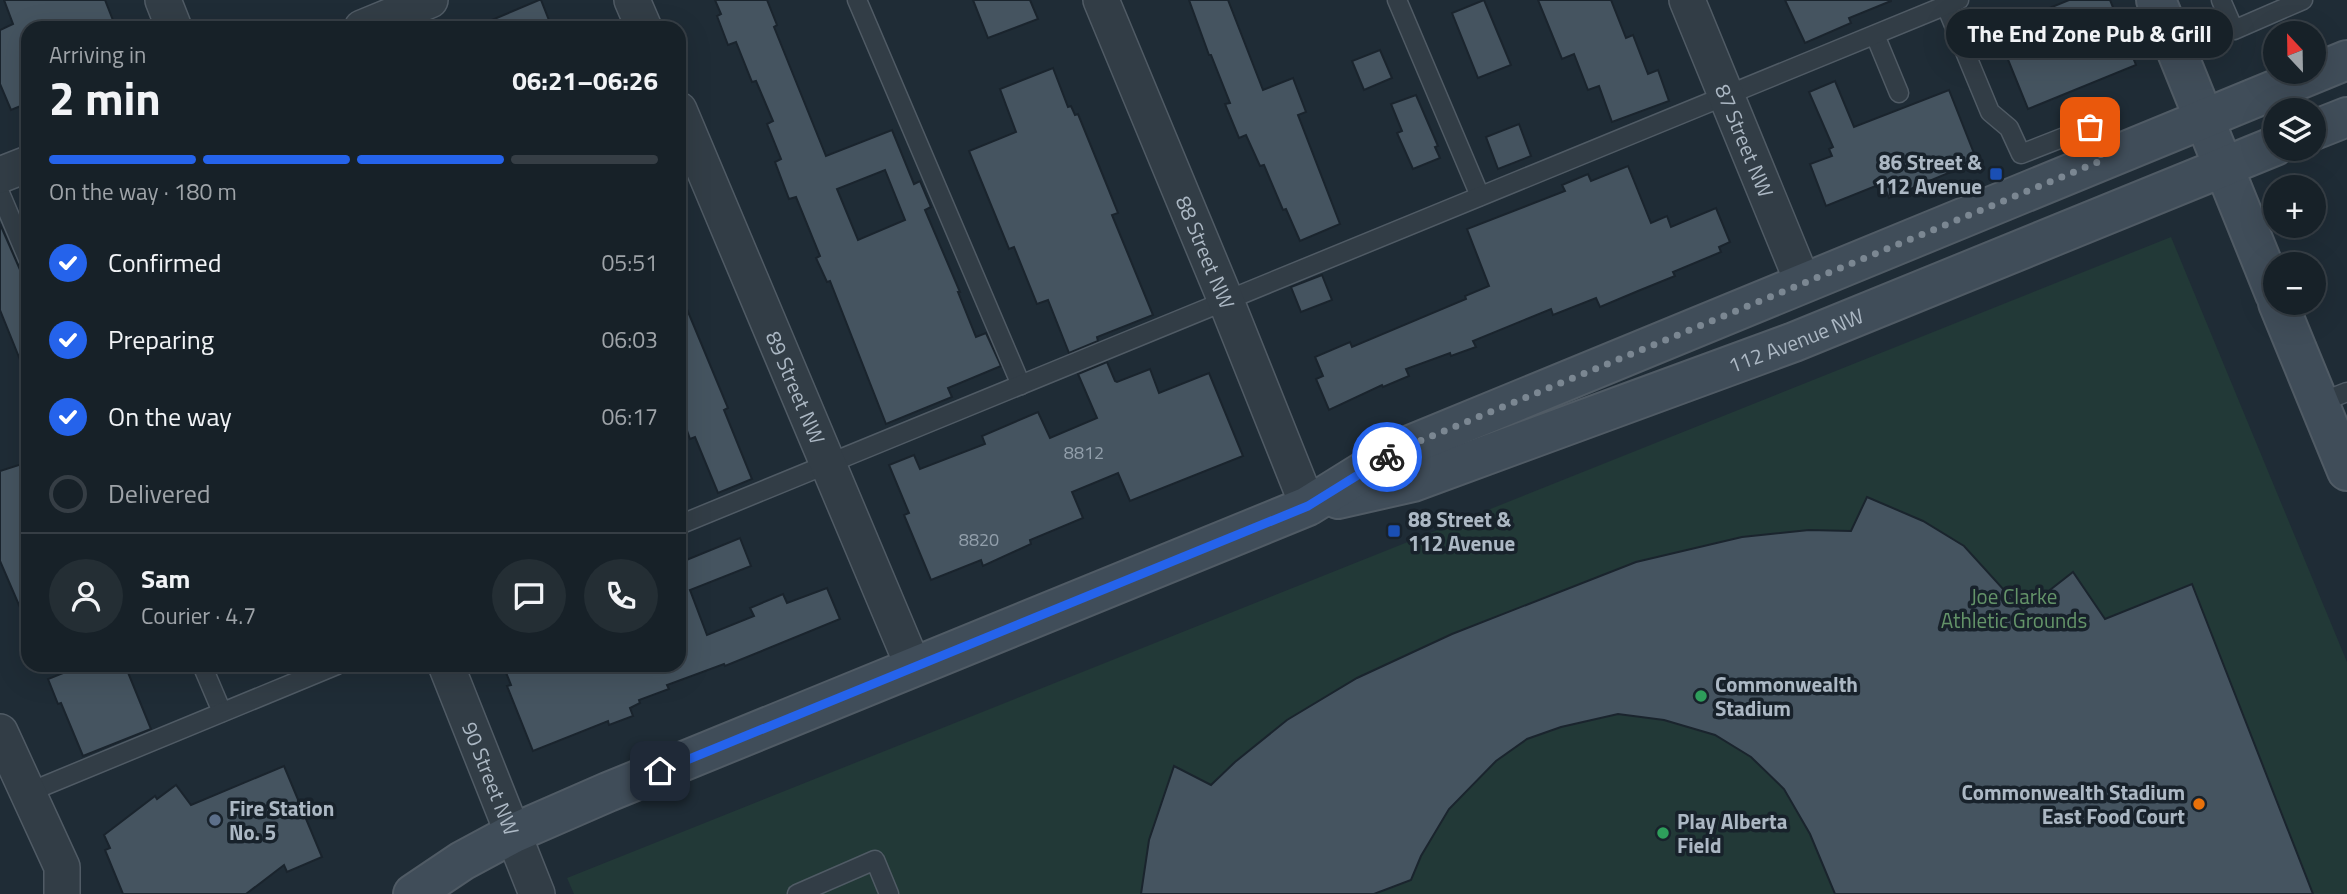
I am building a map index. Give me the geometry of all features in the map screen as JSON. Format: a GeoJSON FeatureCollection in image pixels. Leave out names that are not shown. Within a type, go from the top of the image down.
{"type":"FeatureCollection","features":[{"type":"Feature","properties":{"kind":"main road"},"geometry":{"type":"LineString","coordinates":[[2156,0],[2263,265]]}},
{"type":"Feature","properties":{"kind":"main road","name":"112 Avenue NW"},"geometry":{"type":"LineString","coordinates":[[1308,506],[1398,450],[2347,60]]}},
{"type":"Feature","properties":{"kind":"main road"},"geometry":{"type":"LineString","coordinates":[[2326,126],[2347,117]]}},
{"type":"Feature","properties":{"kind":"main road","name":"112 Avenue NW"},"geometry":{"type":"LineString","coordinates":[[412,894],[462,861],[514,833],[608,792],[1308,506],[1413,482],[1769,351],[2263,151]]}},
{"type":"Feature","properties":{"kind":"main road"},"geometry":{"type":"LineString","coordinates":[[2285,315],[2333,398],[2347,471]]}},
{"type":"Feature","properties":{"kind":"street"},"geometry":{"type":"LineString","coordinates":[[163,0],[171,21]]}},
{"type":"Feature","properties":{"kind":"street"},"geometry":{"type":"LineString","coordinates":[[632,0],[641,21]]}},
{"type":"Feature","properties":{"kind":"street","name":"88 Street NW"},"geometry":{"type":"LineString","coordinates":[[1101,0],[1308,506]]}},
{"type":"Feature","properties":{"kind":"street","name":"87 Street NW"},"geometry":{"type":"LineString","coordinates":[[1687,0],[1803,283]]}},
{"type":"Feature","properties":{"kind":"street"},"geometry":{"type":"LineString","coordinates":[[380,21],[408,10]]}},
{"type":"Feature","properties":{"kind":"street","name":"89 Street NW"},"geometry":{"type":"LineString","coordinates":[[686,126],[913,666]]}},
{"type":"Feature","properties":{"kind":"street"},"geometry":{"type":"LineString","coordinates":[[0,175],[21,167]]}},
{"type":"Feature","properties":{"kind":"street","name":"90 Street NW"},"geometry":{"type":"LineString","coordinates":[[449,672],[537,894]]}},
{"type":"Feature","properties":{"kind":"street"},"geometry":{"type":"LineString","coordinates":[[0,732],[62,867],[62,894]]}},
{"type":"Feature","properties":{"kind":"lane"},"geometry":{"type":"LineString","coordinates":[[857,0],[1021,385]]}},
{"type":"Feature","properties":{"kind":"lane"},"geometry":{"type":"LineString","coordinates":[[1397,0],[1480,196]]}},
{"type":"Feature","properties":{"kind":"lane"},"geometry":{"type":"LineString","coordinates":[[2221,0],[2234,30],[2303,0]]}},
{"type":"Feature","properties":{"kind":"lane"},"geometry":{"type":"LineString","coordinates":[[686,522],[1875,35],[1918,8],[1953,3],[1990,112],[2009,128],[2021,154],[2090,127],[2103,160]]}},
{"type":"Feature","properties":{"kind":"lane"},"geometry":{"type":"LineString","coordinates":[[1875,35],[1899,93]]}},
{"type":"Feature","properties":{"kind":"lane"},"geometry":{"type":"LineString","coordinates":[[0,193],[21,242]]}},
{"type":"Feature","properties":{"kind":"lane"},"geometry":{"type":"LineString","coordinates":[[205,672],[222,712]]}},
{"type":"Feature","properties":{"kind":"lane"},"geometry":{"type":"LineString","coordinates":[[27,793],[320,672]]}},
{"type":"Feature","properties":{"kind":"lane"},"geometry":{"type":"LineString","coordinates":[[797,894],[875,860],[889,894]]}},
{"type":"Feature","properties":{"kind":"green space","name":"Joe Clarke Athletic Grounds"},"geometry":{"type":"Polygon","coordinates":[[[2171,237],[2347,662],[2347,894],[574,894],[567,878],[2171,237]]]}},
{"type":"Feature","properties":{"kind":"building"},"geometry":{"type":"Polygon","coordinates":[[[4,0],[105,0],[113,21],[21,21],[21,106],[11,110],[0,84],[0,30],[13,24],[4,0]]]}},
{"type":"Feature","properties":{"kind":"building"},"geometry":{"type":"Polygon","coordinates":[[[539,0],[549,21],[490,21],[539,0]]]}},
{"type":"Feature","properties":{"kind":"building"},"geometry":{"type":"Polygon","coordinates":[[[715,0],[767,0],[777,25],[774,27],[826,156],[892,130],[914,184],[920,181],[931,207],[925,210],[976,337],[986,333],[1001,366],[948,388],[952,397],[886,424],[830,281],[827,282],[816,258],[820,256],[796,197],[789,199],[775,162],[781,159],[767,124],[773,121],[756,81],[752,82],[736,42],[728,45],[717,16],[721,14],[715,0]],[[885,170],[837,189],[858,240],[905,220],[885,170]]]}},
{"type":"Feature","properties":{"kind":"building"},"geometry":{"type":"Polygon","coordinates":[[[973,0],[1030,0],[1038,19],[988,38],[973,0]]]}},
{"type":"Feature","properties":{"kind":"building"},"geometry":{"type":"Polygon","coordinates":[[[1189,0],[1228,0],[1263,90],[1293,78],[1306,112],[1298,115],[1340,224],[1300,241],[1264,165],[1260,166],[1246,135],[1239,138],[1225,104],[1230,103],[1189,0]]]}},
{"type":"Feature","properties":{"kind":"building"},"geometry":{"type":"Polygon","coordinates":[[[1484,0],[1511,65],[1478,78],[1452,13],[1484,0]]]}},
{"type":"Feature","properties":{"kind":"building"},"geometry":{"type":"Polygon","coordinates":[[[1538,0],[1611,0],[1626,38],[1633,35],[1648,74],[1658,70],[1669,101],[1612,122],[1599,86],[1588,90],[1574,54],[1562,59],[1538,0]]]}},
{"type":"Feature","properties":{"kind":"building"},"geometry":{"type":"Polygon","coordinates":[[[1785,0],[1891,1],[1849,18],[1851,23],[1805,43],[1785,0]]]}},
{"type":"Feature","properties":{"kind":"building"},"geometry":{"type":"Polygon","coordinates":[[[2069,0],[2110,0],[2136,65],[2028,109],[1996,30],[2069,0]]]}},
{"type":"Feature","properties":{"kind":"building"},"geometry":{"type":"Polygon","coordinates":[[[1380,50],[1392,78],[1364,90],[1352,61],[1380,50]]]}},
{"type":"Feature","properties":{"kind":"building"},"geometry":{"type":"Polygon","coordinates":[[[1053,68],[1068,107],[1071,106],[1075,115],[1078,114],[1106,183],[1118,213],[1112,215],[1153,315],[1097,337],[1098,341],[1069,353],[1048,300],[1037,304],[1014,247],[1009,249],[969,151],[1016,132],[1000,89],[1053,68]]]}},
{"type":"Feature","properties":{"kind":"building"},"geometry":{"type":"Polygon","coordinates":[[[1835,81],[1854,127],[1949,90],[1977,161],[1889,198],[1883,183],[1826,206],[1810,164],[1832,156],[1829,149],[1833,147],[1809,92],[1835,81]]]}},
{"type":"Feature","properties":{"kind":"building"},"geometry":{"type":"Polygon","coordinates":[[[1416,95],[1438,146],[1435,147],[1440,158],[1413,169],[1397,133],[1402,131],[1391,104],[1416,95]]]}},
{"type":"Feature","properties":{"kind":"building"},"geometry":{"type":"Polygon","coordinates":[[[1519,124],[1531,156],[1498,169],[1486,137],[1519,124]]]}},
{"type":"Feature","properties":{"kind":"building"},"geometry":{"type":"Polygon","coordinates":[[[1628,166],[1651,223],[1667,216],[1671,227],[1716,208],[1730,242],[1719,247],[1721,252],[1673,272],[1675,276],[1600,307],[1596,298],[1553,315],[1551,309],[1473,341],[1476,347],[1406,369],[1409,376],[1383,387],[1382,385],[1329,410],[1316,379],[1323,376],[1315,357],[1350,342],[1352,347],[1466,299],[1465,296],[1489,286],[1467,229],[1565,191],[1562,185],[1588,174],[1591,181],[1628,166]]]}},
{"type":"Feature","properties":{"kind":"building"},"geometry":{"type":"Polygon","coordinates":[[[0,224],[21,272],[21,362],[0,310],[0,224]]]}},
{"type":"Feature","properties":{"kind":"building"},"geometry":{"type":"Polygon","coordinates":[[[1322,275],[1332,300],[1301,312],[1291,287],[1322,275]]]}},
{"type":"Feature","properties":{"kind":"building"},"geometry":{"type":"Polygon","coordinates":[[[686,307],[728,408],[724,410],[752,479],[718,493],[695,437],[690,439],[686,428],[686,307]]]}},
{"type":"Feature","properties":{"kind":"building"},"geometry":{"type":"Polygon","coordinates":[[[1107,362],[1117,382],[1150,369],[1159,393],[1209,373],[1243,456],[1130,501],[1118,473],[1072,492],[1083,518],[1030,540],[1031,544],[983,566],[981,560],[931,580],[904,515],[909,513],[889,465],[914,455],[920,469],[985,444],[982,436],[1038,412],[1050,438],[1097,418],[1078,374],[1107,362]]]}},
{"type":"Feature","properties":{"kind":"building"},"geometry":{"type":"Polygon","coordinates":[[[21,464],[21,610],[0,561],[0,471],[21,464]]]}},
{"type":"Feature","properties":{"kind":"building","name":"Commonwealth Stadium"},"geometry":{"type":"Polygon","coordinates":[[[1867,497],[1923,521],[1964,546],[2023,611],[2073,572],[2105,619],[2192,584],[2313,894],[1835,894],[1810,834],[1784,789],[1751,757],[1715,735],[1664,720],[1618,714],[1561,727],[1527,739],[1496,761],[1449,809],[1421,856],[1411,880],[1374,894],[1141,894],[1149,840],[1174,766],[1211,785],[1287,720],[1357,678],[1452,634],[1636,562],[1742,537],[1809,530],[1851,531],[1867,497]]]}},
{"type":"Feature","properties":{"kind":"building"},"geometry":{"type":"Polygon","coordinates":[[[740,538],[751,566],[690,590],[707,635],[754,616],[750,608],[783,594],[787,603],[827,588],[840,619],[725,666],[724,664],[667,685],[669,689],[639,700],[640,703],[630,708],[633,716],[609,725],[608,721],[533,751],[507,686],[511,685],[506,672],[686,672],[686,560],[740,538]]]}},
{"type":"Feature","properties":{"kind":"building"},"geometry":{"type":"Polygon","coordinates":[[[66,672],[128,672],[151,729],[83,756],[48,679],[66,672]]]}},
{"type":"Feature","properties":{"kind":"building","name":"Fire Station No. 5"},"geometry":{"type":"Polygon","coordinates":[[[284,766],[322,857],[287,872],[284,865],[246,894],[123,894],[105,850],[110,848],[104,835],[155,796],[157,799],[176,785],[191,805],[284,766]]]}},
{"type":"Feature","properties":{"kind":"way so far"},"geometry":{"type":"LineString","coordinates":[[1387,457],[1398,450],[2103,160],[2090,127]]}},
{"type":"Feature","properties":{"kind":"place","name":"The End Zone Pub & Grill"},"geometry":{"type":"Point","coordinates":[2090,127]}},
{"type":"Feature","properties":{"kind":"place","name":"86 Street & 112 Avenue"},"geometry":{"type":"Point","coordinates":[1996,174]}},
{"type":"Feature","properties":{"kind":"place","name":"88 Street & 112 Avenue"},"geometry":{"type":"Point","coordinates":[1394,531]}},
{"type":"Feature","properties":{"kind":"place","name":"Commonwealth Stadium"},"geometry":{"type":"Point","coordinates":[1701,696]}},
{"type":"Feature","properties":{"kind":"place","name":"Commonwealth Stadium East Food Court"},"geometry":{"type":"Point","coordinates":[2199,804]}},
{"type":"Feature","properties":{"kind":"place","name":"Fire Station No. 5"},"geometry":{"type":"Point","coordinates":[215,820]}},
{"type":"Feature","properties":{"kind":"place","name":"Play Alberta Field"},"geometry":{"type":"Point","coordinates":[1663,833]}},
{"type":"Feature","properties":{"kind":"route"},"geometry":{"type":"LineString","coordinates":[[660,771],[1308,506],[1387,457]]}}]}
